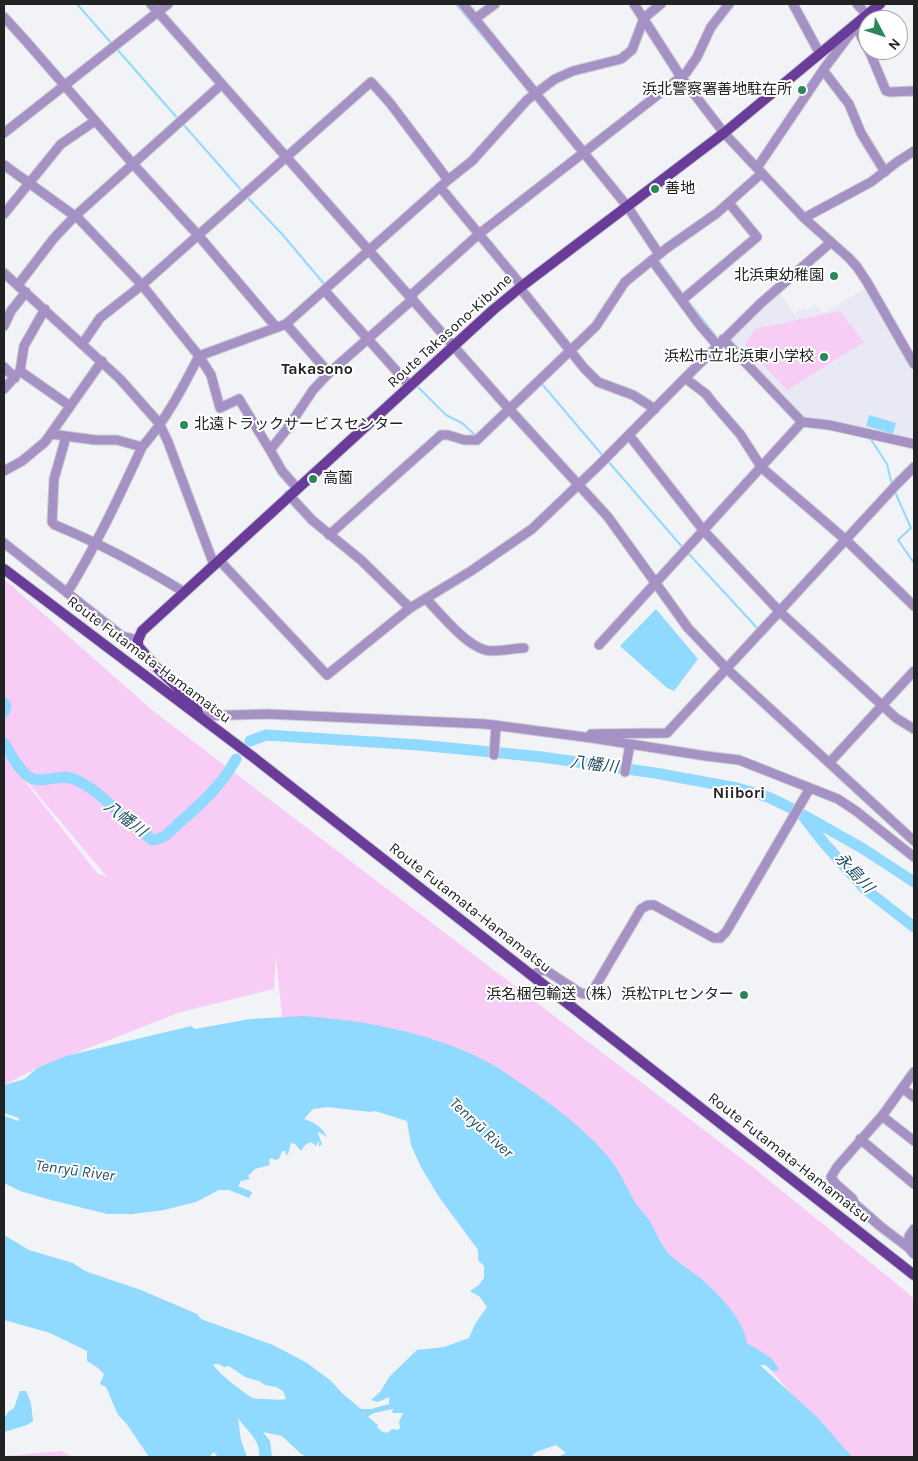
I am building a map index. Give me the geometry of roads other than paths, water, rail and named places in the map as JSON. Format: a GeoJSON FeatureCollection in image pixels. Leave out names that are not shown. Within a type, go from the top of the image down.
{"type":"FeatureCollection","features":[{"type":"Feature","properties":{"kind":"main road","name":"Route Takasono-Kibune"},"geometry":{"type":"LineString","coordinates":[[138,640],[142,631],[184,592],[454,345],[521,287],[724,133],[858,22]]}},
{"type":"Feature","properties":{"kind":"main road","name":"Route Futamata-Hamamatsu"},"geometry":{"type":"LineString","coordinates":[[4,569],[199,716],[914,1275]]}},
{"type":"Feature","properties":{"kind":"main road"},"geometry":{"type":"LineString","coordinates":[[138,640],[138,646],[142,652],[196,705],[199,716]]}},
{"type":"Feature","properties":{"kind":"street"},"geometry":{"type":"LineString","coordinates":[[152,4],[510,410],[608,517],[688,628],[727,669],[914,841]]}},
{"type":"Feature","properties":{"kind":"street"},"geometry":{"type":"LineString","coordinates":[[4,133],[168,4]]}},
{"type":"Feature","properties":{"kind":"street"},"geometry":{"type":"LineString","coordinates":[[463,4],[627,206],[656,257],[684,298],[720,342],[802,422],[830,425],[914,444]]}},
{"type":"Feature","properties":{"kind":"street"},"geometry":{"type":"LineString","coordinates":[[475,19],[495,4]]}},
{"type":"Feature","properties":{"kind":"street"},"geometry":{"type":"LineString","coordinates":[[634,4],[681,78],[724,133],[804,218],[849,258],[862,274],[914,364]]}},
{"type":"Feature","properties":{"kind":"street"},"geometry":{"type":"LineString","coordinates":[[66,593],[97,542],[121,496],[142,446],[158,429],[159,423],[173,407],[199,356],[286,324],[440,187],[472,161],[536,93],[555,79],[573,70],[621,59],[628,55],[632,50],[644,18],[661,4]]}},
{"type":"Feature","properties":{"kind":"street"},"geometry":{"type":"LineString","coordinates":[[270,450],[287,429],[313,390],[329,373],[369,338],[479,234],[681,78],[694,63],[711,28],[729,4]]}},
{"type":"Feature","properties":{"kind":"street"},"geometry":{"type":"LineString","coordinates":[[793,4],[820,54]]}},
{"type":"Feature","properties":{"kind":"street"},"geometry":{"type":"LineString","coordinates":[[4,17],[198,235],[276,327]]}},
{"type":"Feature","properties":{"kind":"street"},"geometry":{"type":"LineString","coordinates":[[329,535],[441,435],[464,440],[477,440],[596,326],[625,282],[729,203],[760,170],[823,70],[856,27],[871,55],[886,91],[914,91]]}},
{"type":"Feature","properties":{"kind":"street"},"geometry":{"type":"LineString","coordinates":[[823,70],[849,104],[861,132],[885,172]]}},
{"type":"Feature","properties":{"kind":"street"},"geometry":{"type":"LineString","coordinates":[[82,343],[100,318],[142,286],[371,82],[390,103],[448,180]]}},
{"type":"Feature","properties":{"kind":"street"},"geometry":{"type":"LineString","coordinates":[[18,285],[54,238],[75,216],[222,84]]}},
{"type":"Feature","properties":{"kind":"street"},"geometry":{"type":"LineString","coordinates":[[4,214],[61,144],[95,121]]}},
{"type":"Feature","properties":{"kind":"street"},"geometry":{"type":"LineString","coordinates":[[804,218],[871,182],[914,150]]}},
{"type":"Feature","properties":{"kind":"street"},"geometry":{"type":"LineString","coordinates":[[4,165],[75,216],[142,286],[199,356],[211,375],[220,408],[239,399],[282,471],[297,488]]}},
{"type":"Feature","properties":{"kind":"street"},"geometry":{"type":"LineString","coordinates":[[440,187],[571,352],[598,382],[633,395],[655,408]]}},
{"type":"Feature","properties":{"kind":"street"},"geometry":{"type":"LineString","coordinates":[[684,298],[757,236],[729,203]]}},
{"type":"Feature","properties":{"kind":"street"},"geometry":{"type":"LineString","coordinates":[[4,273],[102,361],[140,400],[159,423],[216,563],[327,675],[410,608],[471,572],[532,529],[578,486],[720,342],[830,243]]}},
{"type":"Feature","properties":{"kind":"street"},"geometry":{"type":"LineString","coordinates":[[326,288],[410,386]]}},
{"type":"Feature","properties":{"kind":"street"},"geometry":{"type":"LineString","coordinates":[[4,326],[10,311],[26,292]]}},
{"type":"Feature","properties":{"kind":"street"},"geometry":{"type":"LineString","coordinates":[[4,389],[18,374],[24,346],[45,309]]}},
{"type":"Feature","properties":{"kind":"street"},"geometry":{"type":"LineString","coordinates":[[286,324],[329,373]]}},
{"type":"Feature","properties":{"kind":"street"},"geometry":{"type":"LineString","coordinates":[[4,470],[22,461],[44,442],[102,361]]}},
{"type":"Feature","properties":{"kind":"street"},"geometry":{"type":"LineString","coordinates":[[4,367],[70,406]]}},
{"type":"Feature","properties":{"kind":"street"},"geometry":{"type":"LineString","coordinates":[[685,378],[706,394],[740,434],[762,468],[846,540],[914,606]]}},
{"type":"Feature","properties":{"kind":"street"},"geometry":{"type":"LineString","coordinates":[[599,645],[802,422]]}},
{"type":"Feature","properties":{"kind":"street"},"geometry":{"type":"LineString","coordinates":[[51,434],[95,440],[116,440],[142,446]]}},
{"type":"Feature","properties":{"kind":"street"},"geometry":{"type":"LineString","coordinates":[[629,435],[704,531],[780,612],[896,718],[914,729]]}},
{"type":"Feature","properties":{"kind":"street"},"geometry":{"type":"LineString","coordinates":[[66,437],[54,479],[52,522],[55,525],[97,542],[146,568],[184,592]]}},
{"type":"Feature","properties":{"kind":"street"},"geometry":{"type":"LineString","coordinates":[[568,735],[607,733],[667,734],[914,467]]}},
{"type":"Feature","properties":{"kind":"street"},"geometry":{"type":"LineString","coordinates":[[289,496],[312,520],[361,560],[410,608]]}},
{"type":"Feature","properties":{"kind":"street"},"geometry":{"type":"LineString","coordinates":[[4,543],[122,636],[138,640]]}},
{"type":"Feature","properties":{"kind":"street"},"geometry":{"type":"LineString","coordinates":[[426,599],[456,631],[471,643],[484,650],[524,648]]}},
{"type":"Feature","properties":{"kind":"street"},"geometry":{"type":"LineString","coordinates":[[829,762],[914,671]]}},
{"type":"Feature","properties":{"kind":"street"},"geometry":{"type":"LineString","coordinates":[[199,716],[267,714],[496,725],[739,760],[838,799],[856,810],[914,857]]}},
{"type":"Feature","properties":{"kind":"street"},"geometry":{"type":"LineString","coordinates":[[494,755],[496,725]]}},
{"type":"Feature","properties":{"kind":"street"},"geometry":{"type":"LineString","coordinates":[[625,772],[630,744]]}},
{"type":"Feature","properties":{"kind":"street"},"geometry":{"type":"LineString","coordinates":[[532,976],[541,970],[547,971],[583,994],[592,992],[641,908],[648,905],[654,904],[714,938],[720,938],[726,932],[810,788]]}},
{"type":"Feature","properties":{"kind":"street"},"geometry":{"type":"LineString","coordinates":[[912,1251],[855,1204],[852,1198],[835,1184],[831,1176],[860,1139],[882,1116],[914,1072]]}},
{"type":"Feature","properties":{"kind":"street"},"geometry":{"type":"LineString","coordinates":[[902,1088],[914,1097]]}},
{"type":"Feature","properties":{"kind":"street"},"geometry":{"type":"LineString","coordinates":[[882,1116],[914,1141]]}},
{"type":"Feature","properties":{"kind":"street"},"geometry":{"type":"LineString","coordinates":[[860,1139],[914,1184]]}},
{"type":"Feature","properties":{"kind":"street"},"geometry":{"type":"LineString","coordinates":[[912,1251],[909,1236],[914,1229]]}},
{"type":"Feature","properties":{"kind":"water"},"geometry":{"type":"Polygon","coordinates":[[[869,415],[896,423],[893,434],[866,426],[869,415]]]}},
{"type":"Feature","properties":{"kind":"water"},"geometry":{"type":"Polygon","coordinates":[[[656,609],[698,659],[674,691],[667,688],[620,646],[656,609]]]}},
{"type":"Feature","properties":{"kind":"water","name":"Tenryū River"},"geometry":{"type":"Polygon","coordinates":[[[303,1016],[326,1018],[372,1024],[417,1035],[439,1041],[482,1059],[505,1072],[542,1098],[578,1126],[609,1158],[636,1204],[650,1222],[666,1251],[699,1277],[721,1298],[741,1325],[747,1343],[771,1358],[778,1367],[778,1370],[774,1372],[765,1365],[760,1365],[817,1417],[852,1457],[558,1457],[566,1453],[556,1445],[536,1452],[531,1457],[307,1457],[301,1454],[282,1436],[263,1432],[270,1441],[272,1457],[259,1457],[256,1441],[238,1418],[241,1440],[247,1457],[216,1457],[214,1452],[209,1457],[149,1457],[126,1423],[118,1415],[106,1387],[100,1384],[104,1374],[87,1361],[87,1351],[50,1333],[4,1320],[4,1235],[29,1250],[73,1263],[85,1271],[141,1290],[197,1314],[201,1319],[273,1345],[307,1363],[330,1380],[361,1409],[371,1409],[389,1404],[389,1397],[378,1402],[371,1400],[380,1392],[390,1376],[417,1350],[444,1347],[469,1338],[475,1324],[487,1307],[480,1297],[470,1291],[479,1285],[484,1278],[484,1266],[478,1260],[478,1250],[439,1197],[421,1167],[411,1145],[407,1121],[375,1111],[327,1107],[313,1109],[304,1119],[318,1126],[323,1131],[327,1137],[318,1133],[322,1144],[319,1147],[319,1140],[316,1146],[311,1142],[305,1145],[301,1151],[295,1144],[291,1143],[288,1154],[286,1155],[285,1151],[282,1151],[279,1159],[271,1158],[269,1160],[270,1165],[255,1169],[248,1176],[250,1179],[241,1181],[238,1186],[252,1193],[249,1198],[229,1190],[219,1190],[196,1202],[164,1210],[133,1214],[107,1214],[20,1191],[4,1183],[4,1116],[19,1121],[19,1118],[4,1113],[4,1085],[25,1079],[37,1068],[66,1056],[191,1026],[195,1029],[250,1019],[303,1016]],[[213,1364],[232,1383],[255,1399],[286,1399],[283,1391],[276,1387],[245,1377],[229,1366],[224,1367],[213,1364]],[[393,1409],[374,1413],[368,1417],[378,1425],[377,1427],[381,1431],[387,1433],[392,1429],[397,1430],[400,1428],[399,1422],[403,1413],[392,1413],[393,1409]]]}},
{"type":"Feature","properties":{"kind":"water"},"geometry":{"type":"Polygon","coordinates":[[[20,1391],[26,1391],[31,1403],[33,1421],[27,1425],[4,1432],[4,1416],[14,1408],[20,1391]]]}},
{"type":"Feature","properties":{"kind":"waterway"},"geometry":{"type":"LineString","coordinates":[[77,4],[113,45]]}},
{"type":"Feature","properties":{"kind":"waterway"},"geometry":{"type":"LineString","coordinates":[[456,4],[516,76]]}},
{"type":"Feature","properties":{"kind":"waterway"},"geometry":{"type":"LineString","coordinates":[[116,48],[179,120]]}},
{"type":"Feature","properties":{"kind":"waterway"},"geometry":{"type":"LineString","coordinates":[[182,123],[242,191]]}},
{"type":"Feature","properties":{"kind":"waterway"},"geometry":{"type":"LineString","coordinates":[[247,197],[282,234],[325,285]]}},
{"type":"Feature","properties":{"kind":"waterway"},"geometry":{"type":"LineString","coordinates":[[658,260],[684,295]]}},
{"type":"Feature","properties":{"kind":"waterway"},"geometry":{"type":"LineString","coordinates":[[688,301],[719,340]]}},
{"type":"Feature","properties":{"kind":"waterway"},"geometry":{"type":"LineString","coordinates":[[542,384],[603,456]]}},
{"type":"Feature","properties":{"kind":"waterway"},"geometry":{"type":"LineString","coordinates":[[417,386],[446,415],[462,423],[476,436]]}},
{"type":"Feature","properties":{"kind":"waterway"},"geometry":{"type":"LineString","coordinates":[[870,438],[887,464],[892,485]]}},
{"type":"Feature","properties":{"kind":"waterway"},"geometry":{"type":"LineString","coordinates":[[607,460],[684,549]]}},
{"type":"Feature","properties":{"kind":"waterway"},"geometry":{"type":"LineString","coordinates":[[895,492],[911,528],[898,540],[914,563]]}},
{"type":"Feature","properties":{"kind":"waterway"},"geometry":{"type":"LineString","coordinates":[[688,553],[758,629]]}},
{"type":"Feature","properties":{"kind":"waterway"},"geometry":{"type":"LineString","coordinates":[[764,635],[779,618],[781,619]]}},
{"type":"Feature","properties":{"kind":"waterway","name":"八幡川"},"geometry":{"type":"LineString","coordinates":[[4,703],[6,706],[4,712]]}},
{"type":"Feature","properties":{"kind":"waterway","name":"八幡川"},"geometry":{"type":"LineString","coordinates":[[250,741],[266,735],[419,745],[542,757],[655,773],[737,788],[768,797],[789,807],[862,848],[914,882]]}},
{"type":"Feature","properties":{"kind":"waterway","name":"八幡川"},"geometry":{"type":"LineString","coordinates":[[4,743],[18,766],[29,777],[39,780],[62,777],[74,779],[95,792],[153,840],[168,834],[203,801],[218,786],[236,759]]}},
{"type":"Feature","properties":{"kind":"waterway","name":"永島川"},"geometry":{"type":"LineString","coordinates":[[803,816],[865,889],[914,927]]}},
{"type":"Feature","properties":{"kind":"place","name":"浜北警察署善地駐在所"},"geometry":{"type":"Point","coordinates":[802,90]}},
{"type":"Feature","properties":{"kind":"place","name":"善地"},"geometry":{"type":"Point","coordinates":[655,189]}},
{"type":"Feature","properties":{"kind":"place","name":"北浜東幼稚園"},"geometry":{"type":"Point","coordinates":[834,276]}},
{"type":"Feature","properties":{"kind":"place","name":"浜松市立北浜東小学校"},"geometry":{"type":"Point","coordinates":[824,357]}},
{"type":"Feature","properties":{"kind":"place","name":"北遠トラックサービスセンター"},"geometry":{"type":"Point","coordinates":[184,425]}},
{"type":"Feature","properties":{"kind":"place","name":"高薗"},"geometry":{"type":"Point","coordinates":[313,479]}},
{"type":"Feature","properties":{"kind":"place","name":"浜名梱包輸送（株）浜松TPLセンター"},"geometry":{"type":"Point","coordinates":[744,995]}},
{"type":"Feature","properties":{"kind":"district","name":"Takasono"},"geometry":{"type":"Point","coordinates":[317,369]}},
{"type":"Feature","properties":{"kind":"district","name":"Niibori"},"geometry":{"type":"Point","coordinates":[739,793]}}]}
